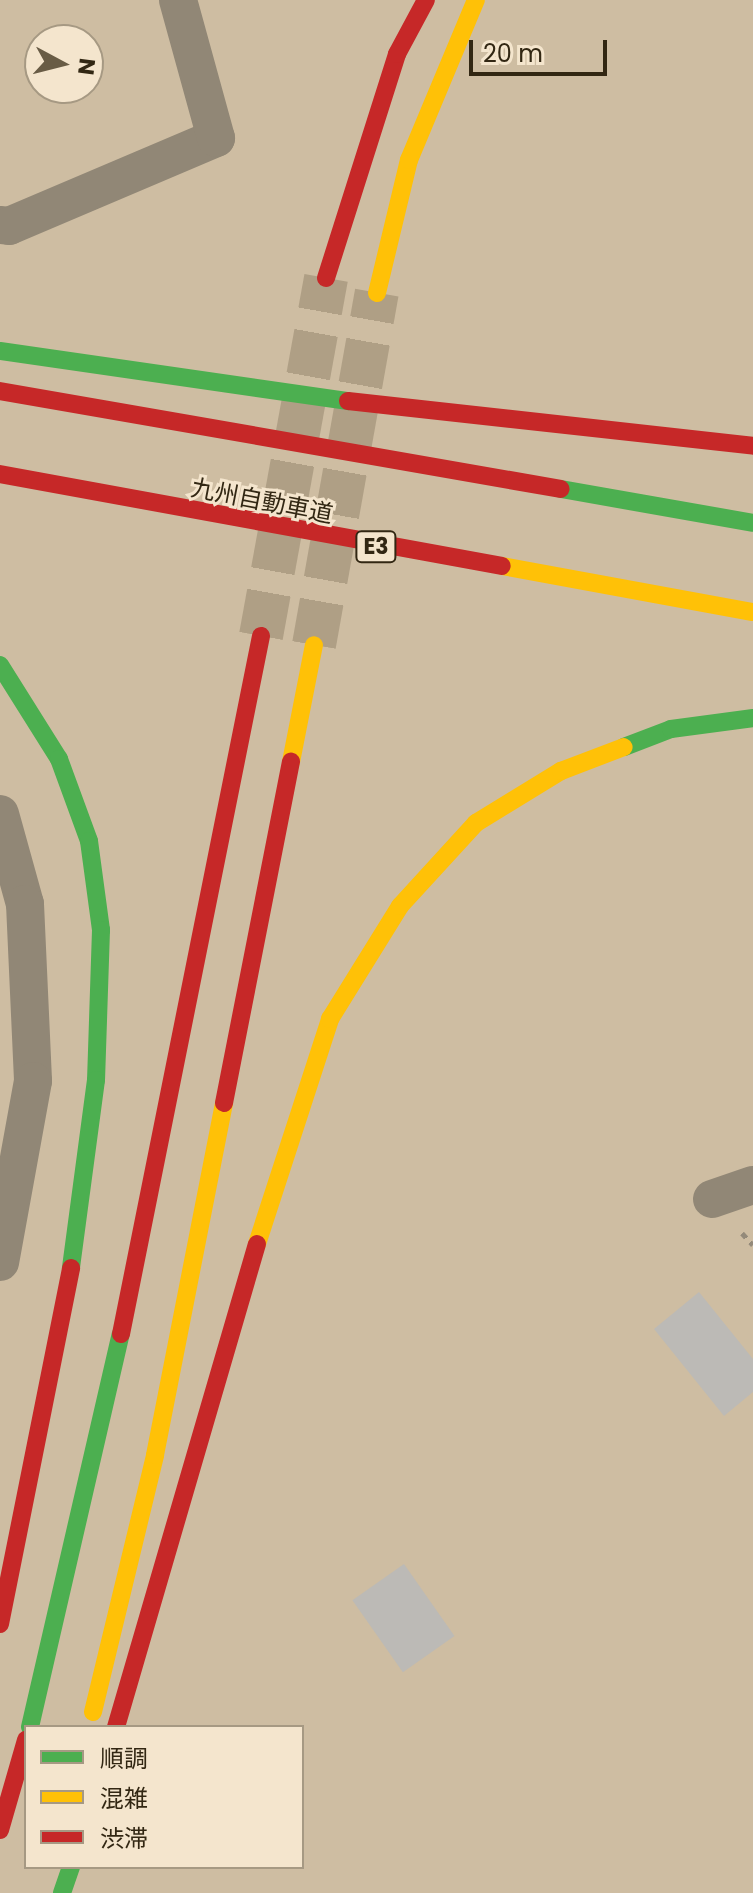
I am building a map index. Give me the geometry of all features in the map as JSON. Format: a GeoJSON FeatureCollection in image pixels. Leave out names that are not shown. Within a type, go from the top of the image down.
{"type":"FeatureCollection","features":[{"type":"Feature","properties":{"kind":"highway"},"geometry":{"type":"LineString","coordinates":[[326,278],[397,54],[426,0]]}},
{"type":"Feature","properties":{"kind":"highway"},"geometry":{"type":"LineString","coordinates":[[377,293],[409,160],[476,0]]}},
{"type":"Feature","properties":{"kind":"highway"},"geometry":{"type":"LineString","coordinates":[[0,351],[236,388],[753,446]]}},
{"type":"Feature","properties":{"kind":"highway"},"geometry":{"type":"LineString","coordinates":[[0,391],[753,523]]}},
{"type":"Feature","properties":{"kind":"highway","name":"九州自動車道"},"geometry":{"type":"LineString","coordinates":[[0,474],[753,612]]}},
{"type":"Feature","properties":{"kind":"highway"},"geometry":{"type":"LineString","coordinates":[[30,1725],[107,1404],[261,636]]}},
{"type":"Feature","properties":{"kind":"highway"},"geometry":{"type":"LineString","coordinates":[[89,1725],[155,1455],[314,645]]}},
{"type":"Feature","properties":{"kind":"highway"},"geometry":{"type":"LineString","coordinates":[[0,665],[59,759],[89,841],[101,930],[96,1080],[71,1267],[0,1624]]}},
{"type":"Feature","properties":{"kind":"highway"},"geometry":{"type":"LineString","coordinates":[[117,1725],[277,1174],[330,1019],[400,906],[476,823],[561,771],[671,729],[753,718]]}},
{"type":"Feature","properties":{"kind":"highway"},"geometry":{"type":"LineString","coordinates":[[0,1830],[24,1747]]}},
{"type":"Feature","properties":{"kind":"highway"},"geometry":{"type":"LineString","coordinates":[[46,1893],[52,1869]]}},
{"type":"Feature","properties":{"kind":"highway"},"geometry":{"type":"LineString","coordinates":[[62,1893],[70,1869]]}},
{"type":"Feature","properties":{"kind":"street"},"geometry":{"type":"LineString","coordinates":[[0,225],[9,226],[216,138],[178,0]]}},
{"type":"Feature","properties":{"kind":"street"},"geometry":{"type":"LineString","coordinates":[[0,814],[25,904],[33,1081],[0,1262]]}},
{"type":"Feature","properties":{"kind":"street"},"geometry":{"type":"LineString","coordinates":[[712,1199],[753,1185]]}},
{"type":"Feature","properties":{"kind":"building"},"geometry":{"type":"Polygon","coordinates":[[[699,1292],[753,1359],[753,1392],[724,1416],[654,1329],[699,1292]]]}},
{"type":"Feature","properties":{"kind":"building"},"geometry":{"type":"Polygon","coordinates":[[[404,1564],[454,1636],[403,1672],[352,1600],[404,1564]]]}},
{"type":"Feature","properties":{"kind":"tunnel"},"geometry":{"type":"LineString","coordinates":[[261,636],[326,278]]}},
{"type":"Feature","properties":{"kind":"tunnel"},"geometry":{"type":"LineString","coordinates":[[314,645],[377,293]]}},
{"type":"Feature","properties":{"kind":"traffic: fast"},"geometry":{"type":"LineString","coordinates":[[0,351],[348,401]]}},
{"type":"Feature","properties":{"kind":"traffic: fast"},"geometry":{"type":"LineString","coordinates":[[561,489],[753,523]]}},
{"type":"Feature","properties":{"kind":"traffic: fast"},"geometry":{"type":"LineString","coordinates":[[0,665],[59,759],[89,841],[101,930],[96,1080],[71,1268]]}},
{"type":"Feature","properties":{"kind":"traffic: fast"},"geometry":{"type":"LineString","coordinates":[[624,747],[671,729],[753,718]]}},
{"type":"Feature","properties":{"kind":"traffic: fast"},"geometry":{"type":"LineString","coordinates":[[30,1725],[121,1334]]}},
{"type":"Feature","properties":{"kind":"traffic: fast"},"geometry":{"type":"LineString","coordinates":[[62,1893],[70,1869]]}},
{"type":"Feature","properties":{"kind":"traffic: slow"},"geometry":{"type":"LineString","coordinates":[[377,293],[409,160],[476,0]]}},
{"type":"Feature","properties":{"kind":"traffic: slow"},"geometry":{"type":"LineString","coordinates":[[502,566],[753,612]]}},
{"type":"Feature","properties":{"kind":"traffic: slow"},"geometry":{"type":"LineString","coordinates":[[291,762],[314,645]]}},
{"type":"Feature","properties":{"kind":"traffic: slow"},"geometry":{"type":"LineString","coordinates":[[257,1244],[330,1019],[400,906],[476,823],[561,771],[624,747]]}},
{"type":"Feature","properties":{"kind":"traffic: slow"},"geometry":{"type":"LineString","coordinates":[[93,1712],[155,1455],[224,1103]]}},
{"type":"Feature","properties":{"kind":"traffic: jam"},"geometry":{"type":"LineString","coordinates":[[326,278],[397,54],[426,0]]}},
{"type":"Feature","properties":{"kind":"traffic: jam"},"geometry":{"type":"LineString","coordinates":[[0,391],[561,489]]}},
{"type":"Feature","properties":{"kind":"traffic: jam"},"geometry":{"type":"LineString","coordinates":[[348,401],[753,446]]}},
{"type":"Feature","properties":{"kind":"traffic: jam"},"geometry":{"type":"LineString","coordinates":[[0,474],[502,566]]}},
{"type":"Feature","properties":{"kind":"traffic: jam"},"geometry":{"type":"LineString","coordinates":[[121,1334],[261,636]]}},
{"type":"Feature","properties":{"kind":"traffic: jam"},"geometry":{"type":"LineString","coordinates":[[224,1103],[291,762]]}},
{"type":"Feature","properties":{"kind":"traffic: jam"},"geometry":{"type":"LineString","coordinates":[[117,1725],[257,1244]]}},
{"type":"Feature","properties":{"kind":"traffic: jam"},"geometry":{"type":"LineString","coordinates":[[0,1624],[71,1268]]}},
{"type":"Feature","properties":{"kind":"traffic: jam"},"geometry":{"type":"LineString","coordinates":[[0,1830],[24,1747]]}}]}
